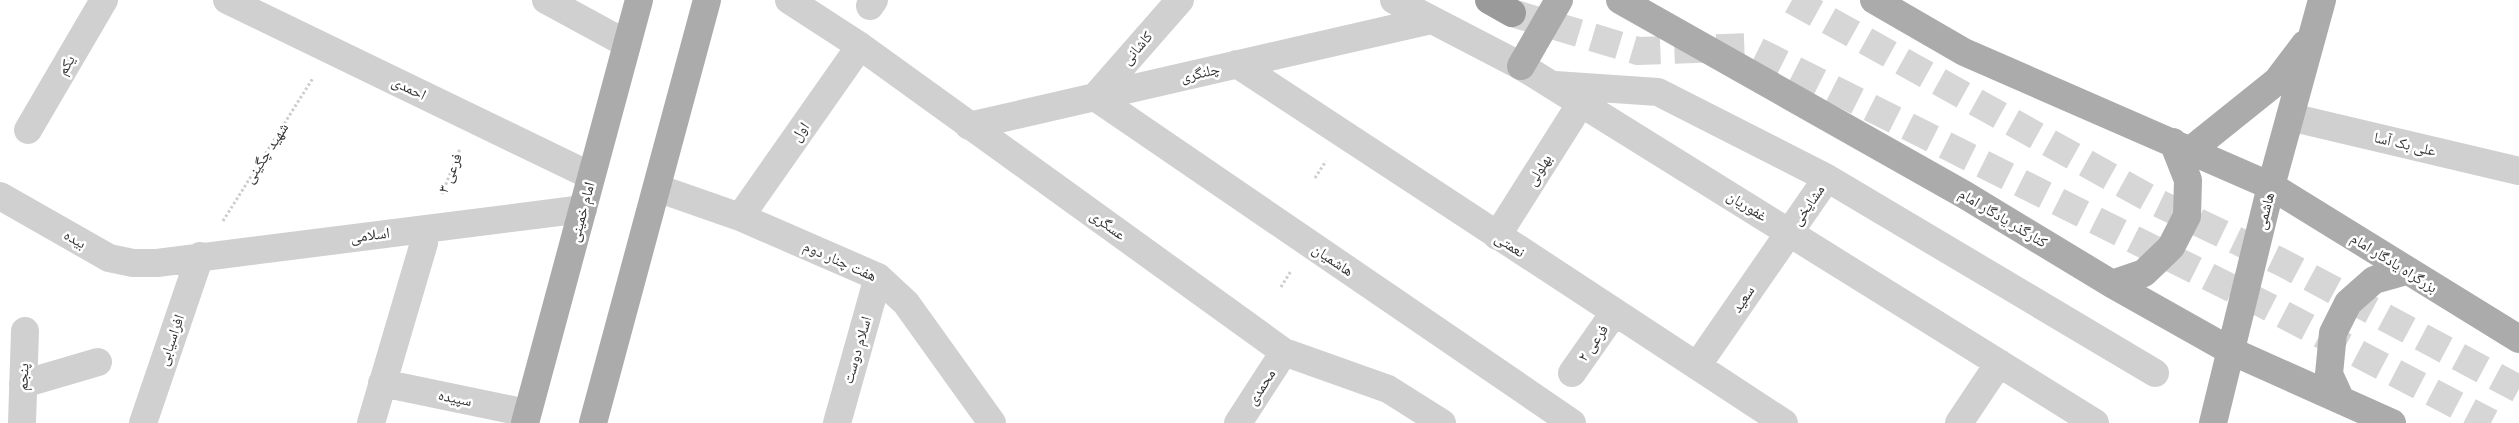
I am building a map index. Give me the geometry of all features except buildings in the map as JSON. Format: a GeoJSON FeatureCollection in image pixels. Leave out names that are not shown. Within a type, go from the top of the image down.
{"type":"FeatureCollection","features":[{"type":"Feature","properties":{"kind":"main road","name":"امام خمینی"},"geometry":{"type":"LineString","coordinates":[[526,418],[639,0]]}},
{"type":"Feature","properties":{"kind":"main road"},"geometry":{"type":"LineString","coordinates":[[593,423],[707,0]]}},
{"type":"Feature","properties":{"kind":"main road"},"geometry":{"type":"LineString","coordinates":[[1522,66],[1559,0]]}},
{"type":"Feature","properties":{"kind":"main road","name":"کنارگذر یادگار امام"},"geometry":{"type":"LineString","coordinates":[[1620,0],[1965,195],[2112,284],[2231,351],[2340,398],[2392,423]]}},
{"type":"Feature","properties":{"kind":"main road"},"geometry":{"type":"LineString","coordinates":[[1874,0],[1964,52],[2271,186]]}},
{"type":"Feature","properties":{"kind":"main road","name":"هاشمی"},"geometry":{"type":"LineString","coordinates":[[2213,423],[2271,186],[2322,0]]}},
{"type":"Feature","properties":{"kind":"main road"},"geometry":{"type":"LineString","coordinates":[[2182,146],[2277,81],[2314,33]]}},
{"type":"Feature","properties":{"kind":"main road"},"geometry":{"type":"LineString","coordinates":[[2112,284],[2144,273],[2171,247],[2187,216],[2188,180],[2182,146]]}},
{"type":"Feature","properties":{"kind":"main road","name":"بزرگراه یادگار امام"},"geometry":{"type":"LineString","coordinates":[[2271,186],[2519,339]]}},
{"type":"Feature","properties":{"kind":"main road"},"geometry":{"type":"LineString","coordinates":[[2340,398],[2329,374],[2333,333],[2348,303],[2374,280],[2406,271]]}},
{"type":"Feature","properties":{"kind":"street","name":"یکم"},"geometry":{"type":"LineString","coordinates":[[28,130],[104,0]]}},
{"type":"Feature","properties":{"kind":"street","name":"احمدی"},"geometry":{"type":"LineString","coordinates":[[227,0],[592,176]]}},
{"type":"Feature","properties":{"kind":"street"},"geometry":{"type":"LineString","coordinates":[[546,0],[627,44]]}},
{"type":"Feature","properties":{"kind":"street","name":"عسگری"},"geometry":{"type":"LineString","coordinates":[[789,0],[860,46],[1284,352],[1388,389],[1442,423]]}},
{"type":"Feature","properties":{"kind":"street","name":"کاشانی"},"geometry":{"type":"LineString","coordinates":[[1095,97],[1180,0]]}},
{"type":"Feature","properties":{"kind":"street","name":"غفوریان"},"geometry":{"type":"LineString","coordinates":[[1394,0],[1522,66],[2095,423]]}},
{"type":"Feature","properties":{"kind":"street","name":"چلنگری"},"geometry":{"type":"LineString","coordinates":[[969,126],[1431,20]]}},
{"type":"Feature","properties":{"kind":"street","name":"اول"},"geometry":{"type":"LineString","coordinates":[[740,217],[860,46]]}},
{"type":"Feature","properties":{"kind":"street","name":"نعمتی"},"geometry":{"type":"LineString","coordinates":[[1237,64],[1784,423]]}},
{"type":"Feature","properties":{"kind":"street"},"geometry":{"type":"LineString","coordinates":[[1551,84],[1658,92],[1827,178],[2155,373]]}},
{"type":"Feature","properties":{"kind":"street","name":"هاشمیان"},"geometry":{"type":"LineString","coordinates":[[1095,97],[1572,423]]}},
{"type":"Feature","properties":{"kind":"street","name":"بهلولی"},"geometry":{"type":"LineString","coordinates":[[1497,236],[1581,103]]}},
{"type":"Feature","properties":{"kind":"street","name":"علی بک آسا"},"geometry":{"type":"LineString","coordinates":[[2290,117],[2519,171]]}},
{"type":"Feature","properties":{"kind":"street","name":"مشایخی"},"geometry":{"type":"LineString","coordinates":[[1789,232],[1827,178]]}},
{"type":"Feature","properties":{"kind":"street","name":"هفت چنار دوم"},"geometry":{"type":"LineString","coordinates":[[657,188],[740,217],[878,277],[906,303],[992,423]]}},
{"type":"Feature","properties":{"kind":"street","name":"بیده"},"geometry":{"type":"LineString","coordinates":[[0,196],[109,258],[133,263],[157,263]]}},
{"type":"Feature","properties":{"kind":"street","name":"اسلامی"},"geometry":{"type":"LineString","coordinates":[[157,263],[200,256],[426,236],[583,209]]}},
{"type":"Feature","properties":{"kind":"street","name":"سعید"},"geometry":{"type":"LineString","coordinates":[[1697,366],[1789,232]]}},
{"type":"Feature","properties":{"kind":"street"},"geometry":{"type":"LineString","coordinates":[[371,423],[426,236]]}},
{"type":"Feature","properties":{"kind":"street","name":"افراسیابی"},"geometry":{"type":"LineString","coordinates":[[143,423],[200,256]]}},
{"type":"Feature","properties":{"kind":"street","name":"اسلام دوست"},"geometry":{"type":"LineString","coordinates":[[837,423],[878,277]]}},
{"type":"Feature","properties":{"kind":"street","name":"فرعی ۲"},"geometry":{"type":"LineString","coordinates":[[1572,373],[1614,313]]}},
{"type":"Feature","properties":{"kind":"street","name":"پنجم"},"geometry":{"type":"LineString","coordinates":[[22,423],[25,331]]}},
{"type":"Feature","properties":{"kind":"street","name":"محمدی"},"geometry":{"type":"LineString","coordinates":[[1238,423],[1284,352]]}},
{"type":"Feature","properties":{"kind":"street"},"geometry":{"type":"LineString","coordinates":[[23,384],[98,362]]}},
{"type":"Feature","properties":{"kind":"street"},"geometry":{"type":"LineString","coordinates":[[1959,423],[1999,363]]}},
{"type":"Feature","properties":{"kind":"street","name":"سپیده"},"geometry":{"type":"LineString","coordinates":[[382,383],[526,418]]}},
{"type":"Feature","properties":{"kind":"path","name":"شهید چگینی"},"geometry":{"type":"LineString","coordinates":[[200,256],[331,50]]}},
{"type":"Feature","properties":{"kind":"path","name":"فرعی ۳"},"geometry":{"type":"LineString","coordinates":[[426,236],[472,118]]}},
{"type":"Feature","properties":{"kind":"tunnel"},"geometry":{"type":"LineString","coordinates":[[1792,0],[2154,201],[2283,263],[2519,389]]}},
{"type":"Feature","properties":{"kind":"tunnel"},"geometry":{"type":"LineString","coordinates":[[1512,13],[1638,51],[1749,47],[2265,305],[2491,423]]}}]}
